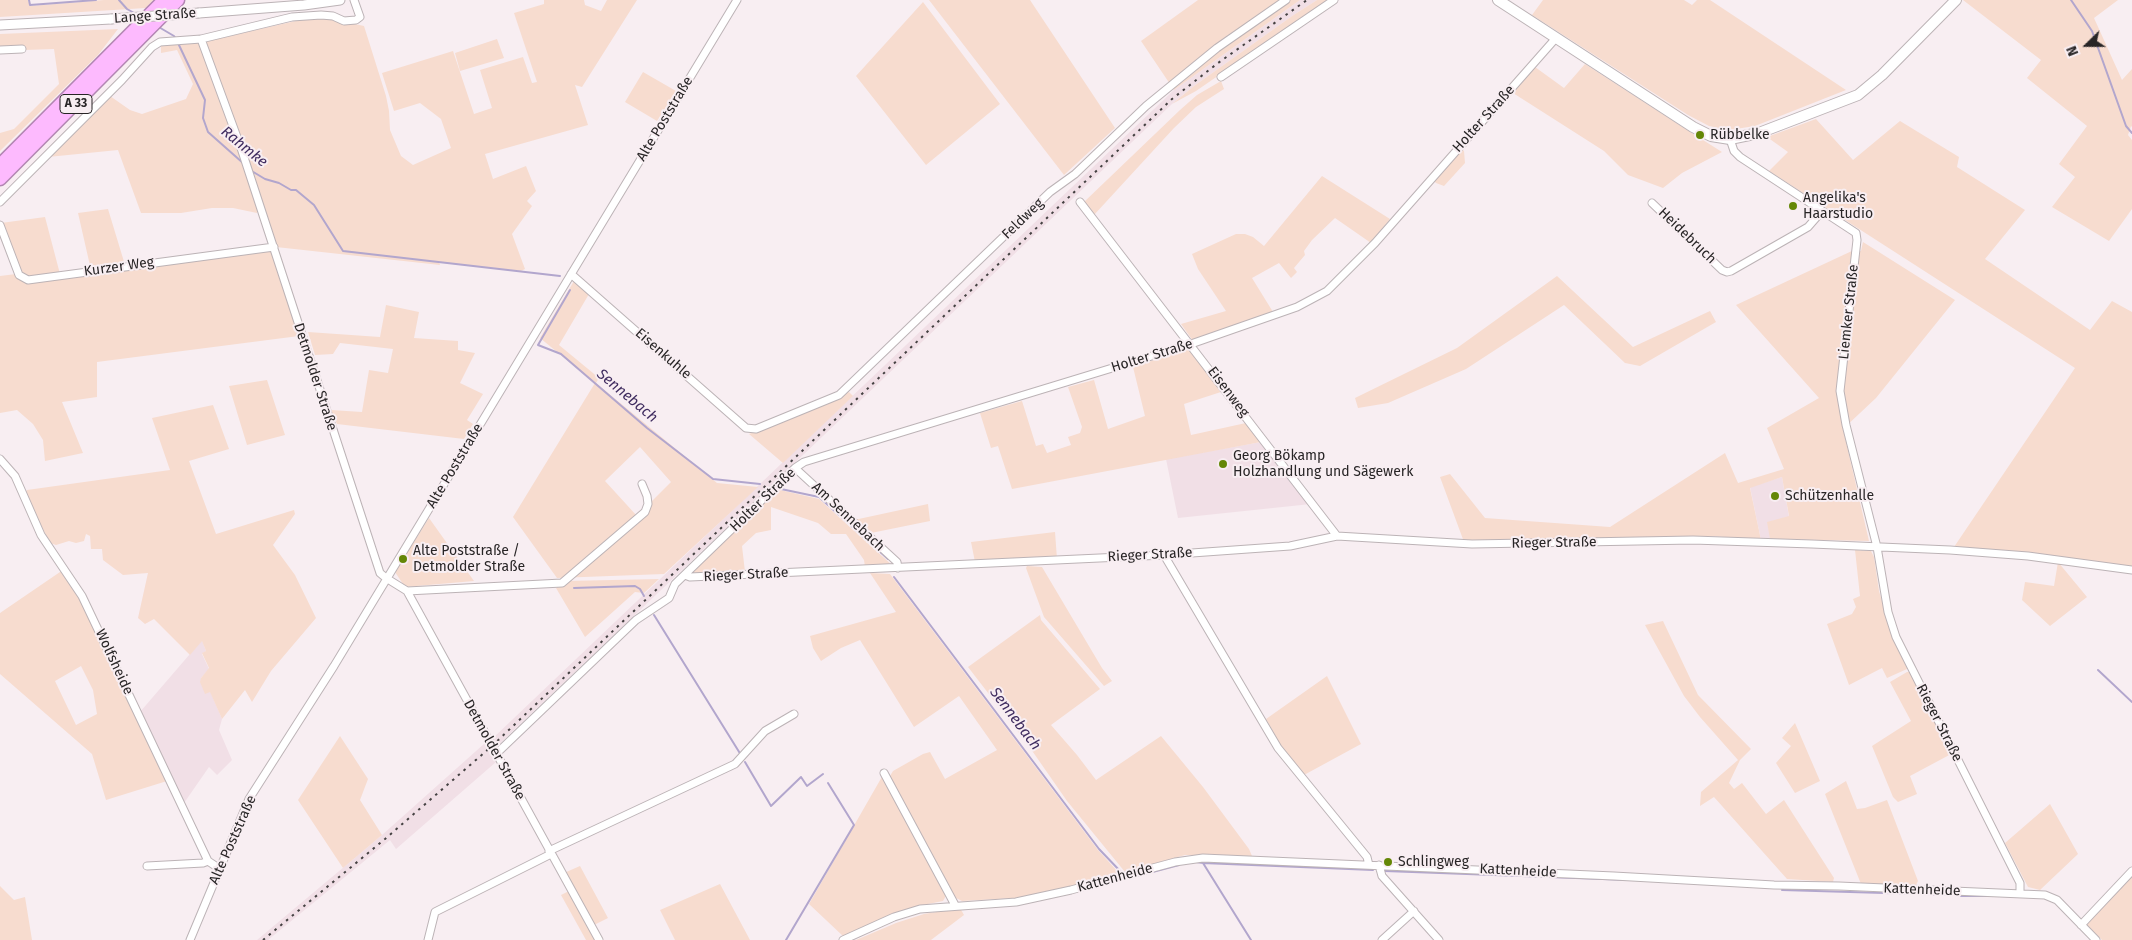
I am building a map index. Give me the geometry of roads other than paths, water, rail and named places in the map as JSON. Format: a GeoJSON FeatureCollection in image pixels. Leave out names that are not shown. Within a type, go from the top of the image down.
{"type":"FeatureCollection","features":[{"type":"Feature","properties":{"kind":"highway","name":"A 33"},"geometry":{"type":"LineString","coordinates":[[0,179],[151,21],[164,0]]}},
{"type":"Feature","properties":{"kind":"highway","name":"A 33"},"geometry":{"type":"LineString","coordinates":[[0,165],[151,21],[178,0]]}},
{"type":"Feature","properties":{"kind":"main road"},"geometry":{"type":"LineString","coordinates":[[1498,0],[1692,127],[1711,136],[1730,139],[1759,134],[1858,95],[1882,75],[1956,0]]}},
{"type":"Feature","properties":{"kind":"street","name":"Lange Straße"},"geometry":{"type":"LineString","coordinates":[[0,25],[199,13],[304,5],[340,0]]}},
{"type":"Feature","properties":{"kind":"street"},"geometry":{"type":"LineString","coordinates":[[0,202],[122,80],[152,47],[160,42],[201,39],[292,18],[321,15],[344,20],[356,20],[360,16],[354,0]]}},
{"type":"Feature","properties":{"kind":"street","name":"Alte Poststraße"},"geometry":{"type":"LineString","coordinates":[[190,940],[249,799],[386,578],[737,0]]}},
{"type":"Feature","properties":{"kind":"street","name":"Feldweg"},"geometry":{"type":"LineString","coordinates":[[756,429],[838,395],[1050,192],[1075,174],[1146,106],[1204,58],[1286,0]]}},
{"type":"Feature","properties":{"kind":"street"},"geometry":{"type":"LineString","coordinates":[[1221,78],[1334,0]]}},
{"type":"Feature","properties":{"kind":"street","name":"Detmolder Straße"},"geometry":{"type":"LineString","coordinates":[[201,39],[241,148],[380,573],[407,591],[599,940]]}},
{"type":"Feature","properties":{"kind":"street","name":"Holter Straße"},"geometry":{"type":"LineString","coordinates":[[685,575],[795,468],[814,458],[1191,344],[1318,297],[1334,286],[1375,243],[1558,40]]}},
{"type":"Feature","properties":{"kind":"street"},"geometry":{"type":"LineString","coordinates":[[0,50],[22,49]]}},
{"type":"Feature","properties":{"kind":"street","name":"Liemker Straße"},"geometry":{"type":"LineString","coordinates":[[1730,139],[1734,151],[1740,157],[1856,233],[1857,240],[1840,391],[1846,425],[1877,547]]}},
{"type":"Feature","properties":{"kind":"street","name":"Eisenweg"},"geometry":{"type":"LineString","coordinates":[[1080,202],[1337,536]]}},
{"type":"Feature","properties":{"kind":"street","name":"Heidebruch"},"geometry":{"type":"LineString","coordinates":[[1652,203],[1726,272],[1731,271],[1808,226],[1822,211]]}},
{"type":"Feature","properties":{"kind":"street","name":"Kurzer Weg"},"geometry":{"type":"LineString","coordinates":[[0,225],[19,275],[28,280],[274,247]]}},
{"type":"Feature","properties":{"kind":"street","name":"Eisenkuhle"},"geometry":{"type":"LineString","coordinates":[[571,274],[746,428],[756,429]]}},
{"type":"Feature","properties":{"kind":"street","name":"Wolfsheide"},"geometry":{"type":"LineString","coordinates":[[0,459],[15,476],[41,535],[82,596],[96,623],[208,861]]}},
{"type":"Feature","properties":{"kind":"street","name":"Am Sennebach"},"geometry":{"type":"LineString","coordinates":[[795,468],[897,562],[898,568]]}},
{"type":"Feature","properties":{"kind":"street"},"geometry":{"type":"LineString","coordinates":[[407,591],[562,583],[645,512],[648,504],[642,484]]}},
{"type":"Feature","properties":{"kind":"street","name":"Rieger Straße"},"geometry":{"type":"LineString","coordinates":[[496,754],[636,620],[669,598],[675,584],[685,575],[690,577],[1164,555],[1290,546],[1337,536],[1472,544],[1693,540],[1877,547],[2028,556],[2132,570]]}},
{"type":"Feature","properties":{"kind":"street","name":"Rieger Straße"},"geometry":{"type":"LineString","coordinates":[[1877,547],[1888,612],[1896,636],[2020,883],[2020,893]]}},
{"type":"Feature","properties":{"kind":"street"},"geometry":{"type":"LineString","coordinates":[[1164,555],[1278,748],[1367,857],[1369,865]]}},
{"type":"Feature","properties":{"kind":"street"},"geometry":{"type":"LineString","coordinates":[[428,940],[435,912],[550,852],[735,764],[765,731],[794,714]]}},
{"type":"Feature","properties":{"kind":"street"},"geometry":{"type":"LineString","coordinates":[[884,773],[955,905]]}},
{"type":"Feature","properties":{"kind":"street","name":"Kattenheide"},"geometry":{"type":"LineString","coordinates":[[843,940],[920,909],[1016,902],[1071,890],[1189,859],[1379,865],[1774,885],[2045,895],[2057,900],[2096,940]]}},
{"type":"Feature","properties":{"kind":"street"},"geometry":{"type":"LineString","coordinates":[[147,866],[203,863],[208,861],[220,869]]}},
{"type":"Feature","properties":{"kind":"street"},"geometry":{"type":"LineString","coordinates":[[1379,865],[1382,876],[1439,940]]}},
{"type":"Feature","properties":{"kind":"street"},"geometry":{"type":"LineString","coordinates":[[2081,925],[2132,871]]}},
{"type":"Feature","properties":{"kind":"street"},"geometry":{"type":"LineString","coordinates":[[1382,940],[1414,911]]}},
{"type":"Feature","properties":{"kind":"waterway","name":"Rahmke"},"geometry":{"type":"LineString","coordinates":[[29,0],[30,5],[96,0]]}},
{"type":"Feature","properties":{"kind":"waterway","name":"Rahmke"},"geometry":{"type":"LineString","coordinates":[[119,0],[127,9],[136,14]]}},
{"type":"Feature","properties":{"kind":"waterway"},"geometry":{"type":"LineString","coordinates":[[2071,0],[2092,31],[2126,126],[2132,133]]}},
{"type":"Feature","properties":{"kind":"waterway","name":"Rahmke"},"geometry":{"type":"LineString","coordinates":[[157,26],[176,39]]}},
{"type":"Feature","properties":{"kind":"waterway","name":"Rahmke"},"geometry":{"type":"LineString","coordinates":[[178,43],[205,100],[203,118],[208,132],[243,163]]}},
{"type":"Feature","properties":{"kind":"waterway","name":"Sennebach"},"geometry":{"type":"LineString","coordinates":[[250,170],[265,179],[279,183],[291,190],[296,190],[314,205],[343,251],[560,276]]}},
{"type":"Feature","properties":{"kind":"waterway","name":"Sennebach"},"geometry":{"type":"LineString","coordinates":[[570,290],[538,345],[561,354],[647,428],[713,479],[760,484]]}},
{"type":"Feature","properties":{"kind":"waterway","name":"Sennebach"},"geometry":{"type":"LineString","coordinates":[[781,489],[819,497],[888,559]]}},
{"type":"Feature","properties":{"kind":"waterway","name":"Sennebach"},"geometry":{"type":"LineString","coordinates":[[894,577],[1099,849],[1121,872]]}},
{"type":"Feature","properties":{"kind":"waterway"},"geometry":{"type":"LineString","coordinates":[[574,588],[635,586],[640,589],[644,596]]}},
{"type":"Feature","properties":{"kind":"waterway"},"geometry":{"type":"LineString","coordinates":[[654,615],[741,755]]}},
{"type":"Feature","properties":{"kind":"waterway"},"geometry":{"type":"LineString","coordinates":[[2098,670],[2132,702]]}},
{"type":"Feature","properties":{"kind":"waterway"},"geometry":{"type":"LineString","coordinates":[[745,762],[771,806],[801,777],[807,786],[823,774]]}},
{"type":"Feature","properties":{"kind":"waterway"},"geometry":{"type":"LineString","coordinates":[[786,940],[854,825],[828,783]]}},
{"type":"Feature","properties":{"kind":"waterway","name":"Sennebach"},"geometry":{"type":"LineString","coordinates":[[1196,862],[1203,863],[1251,940]]}},
{"type":"Feature","properties":{"kind":"waterway"},"geometry":{"type":"LineString","coordinates":[[1203,863],[1373,870]]}},
{"type":"Feature","properties":{"kind":"waterway","name":"Sennebach"},"geometry":{"type":"LineString","coordinates":[[1130,878],[1179,865]]}},
{"type":"Feature","properties":{"kind":"waterway"},"geometry":{"type":"LineString","coordinates":[[1385,871],[1630,880]]}},
{"type":"Feature","properties":{"kind":"waterway"},"geometry":{"type":"LineString","coordinates":[[1782,890],[1952,895]]}},
{"type":"Feature","properties":{"kind":"waterway"},"geometry":{"type":"LineString","coordinates":[[1961,896],[2001,896]]}},
{"type":"Feature","properties":{"kind":"railway"},"geometry":{"type":"LineString","coordinates":[[263,940],[385,839],[492,746],[1172,99],[1218,63],[1307,0]]}},
{"type":"Feature","properties":{"kind":"place","name":"Rübbelke"},"geometry":{"type":"Point","coordinates":[1700,135]}},
{"type":"Feature","properties":{"kind":"place","name":"Angelika's Haarstudio"},"geometry":{"type":"Point","coordinates":[1793,206]}},
{"type":"Feature","properties":{"kind":"place","name":"Georg Bökamp Holzhandlung und Sägewerk"},"geometry":{"type":"Point","coordinates":[1223,464]}},
{"type":"Feature","properties":{"kind":"place","name":"Schützenhalle"},"geometry":{"type":"Point","coordinates":[1775,496]}},
{"type":"Feature","properties":{"kind":"place","name":"Alte Poststraße / Detmolder Straße"},"geometry":{"type":"Point","coordinates":[403,559]}},
{"type":"Feature","properties":{"kind":"place","name":"Schlingweg"},"geometry":{"type":"Point","coordinates":[1388,862]}}]}
